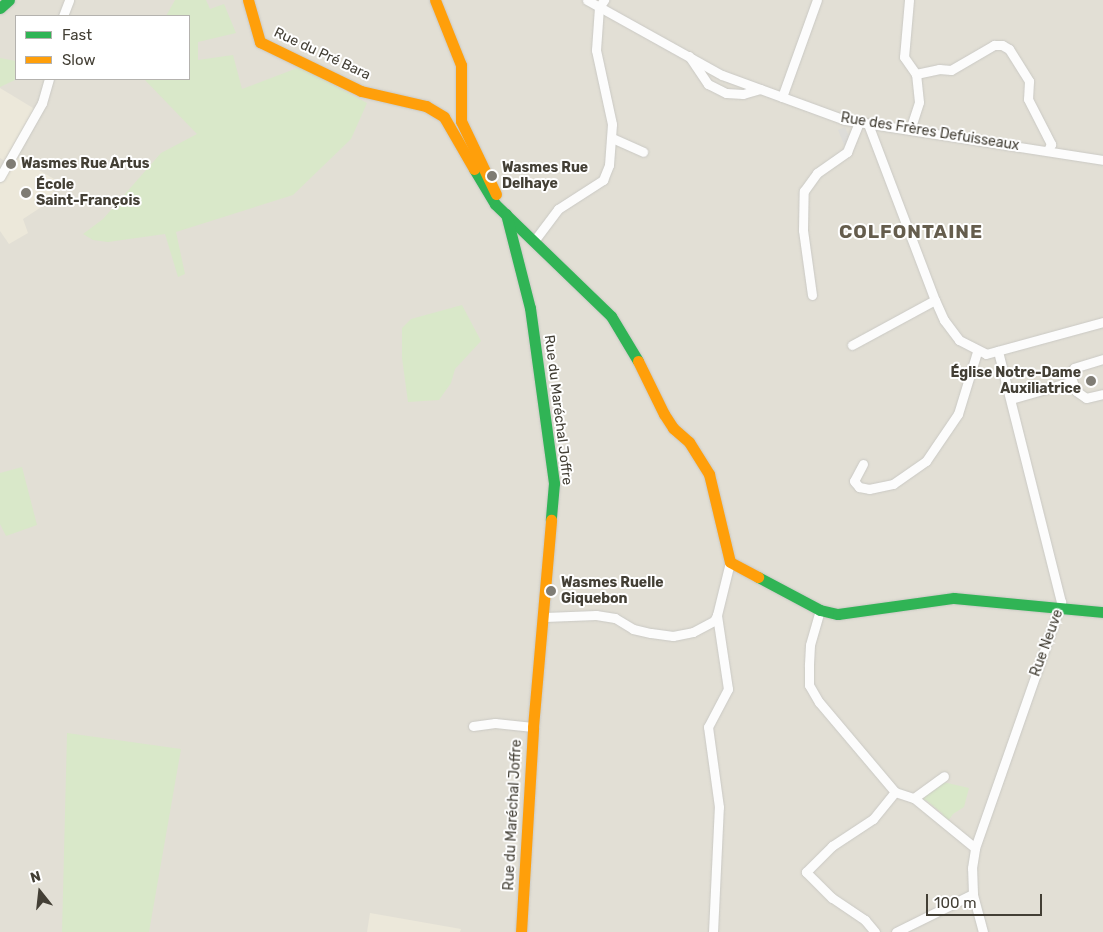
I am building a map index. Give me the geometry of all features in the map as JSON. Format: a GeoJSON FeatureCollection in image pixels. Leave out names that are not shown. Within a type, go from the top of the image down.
{"type":"FeatureCollection","features":[{"type":"Feature","properties":{"kind":"street"},"geometry":{"type":"LineString","coordinates":[[0,8],[9,0]]}},
{"type":"Feature","properties":{"kind":"street"},"geometry":{"type":"LineString","coordinates":[[63,15],[69,0]]}},
{"type":"Feature","properties":{"kind":"street","name":"Rue du Pré Bara"},"geometry":{"type":"LineString","coordinates":[[248,0],[260,42],[362,91],[426,106],[444,117],[479,181],[506,214]]}},
{"type":"Feature","properties":{"kind":"street","name":"Rue du Maréchal Joffre"},"geometry":{"type":"LineString","coordinates":[[435,0],[462,65],[461,121],[506,214],[530,308],[554,483],[545,617],[533,727],[521,932]]}},
{"type":"Feature","properties":{"kind":"street","name":"Rue des Frères Defuisseaux"},"geometry":{"type":"LineString","coordinates":[[587,0],[602,3],[722,75],[782,97],[864,123],[1103,160]]}},
{"type":"Feature","properties":{"kind":"street"},"geometry":{"type":"LineString","coordinates":[[782,97],[817,0]]}},
{"type":"Feature","properties":{"kind":"street"},"geometry":{"type":"LineString","coordinates":[[909,0],[904,57],[916,74],[919,102],[910,130]]}},
{"type":"Feature","properties":{"kind":"street"},"geometry":{"type":"LineString","coordinates":[[534,241],[558,209],[602,180],[609,165],[612,138],[596,50],[602,3]]}},
{"type":"Feature","properties":{"kind":"street"},"geometry":{"type":"LineString","coordinates":[[916,74],[952,70],[994,45],[1002,45],[1009,49],[1029,81],[1028,99],[1051,144],[1048,150]]}},
{"type":"Feature","properties":{"kind":"street","name":"Rue des Frères Defuisseaux"},"geometry":{"type":"LineString","coordinates":[[689,56],[708,84],[726,93],[743,94],[760,89]]}},
{"type":"Feature","properties":{"kind":"street"},"geometry":{"type":"LineString","coordinates":[[0,177],[42,103],[49,80]]}},
{"type":"Feature","properties":{"kind":"street"},"geometry":{"type":"LineString","coordinates":[[812,295],[803,230],[804,191],[816,173],[847,152],[864,123]]}},
{"type":"Feature","properties":{"kind":"street"},"geometry":{"type":"LineString","coordinates":[[864,123],[935,300],[944,320],[959,340],[977,352],[986,354],[1103,322]]}},
{"type":"Feature","properties":{"kind":"street"},"geometry":{"type":"LineString","coordinates":[[612,138],[643,152]]}},
{"type":"Feature","properties":{"kind":"street"},"geometry":{"type":"LineString","coordinates":[[506,214],[612,316],[635,354],[668,421],[700,457],[709,474],[717,499],[721,533],[730,562],[714,621],[693,632],[673,636],[633,628],[615,618],[596,615],[579,618],[545,617]]}},
{"type":"Feature","properties":{"kind":"street"},"geometry":{"type":"LineString","coordinates":[[852,345],[935,300]]}},
{"type":"Feature","properties":{"kind":"street","name":"Rue Neuve"},"geometry":{"type":"LineString","coordinates":[[983,932],[973,894],[972,868],[976,848],[1057,610],[1062,602],[998,351]]}},
{"type":"Feature","properties":{"kind":"street"},"geometry":{"type":"LineString","coordinates":[[863,464],[854,481],[859,487],[868,489],[893,484],[926,461],[958,414],[977,352]]}},
{"type":"Feature","properties":{"kind":"street"},"geometry":{"type":"LineString","coordinates":[[1070,382],[1074,368],[1103,359]]}},
{"type":"Feature","properties":{"kind":"street"},"geometry":{"type":"LineString","coordinates":[[1011,399],[1070,382]]}},
{"type":"Feature","properties":{"kind":"street"},"geometry":{"type":"LineString","coordinates":[[1070,382],[1086,398],[1103,394]]}},
{"type":"Feature","properties":{"kind":"street"},"geometry":{"type":"LineString","coordinates":[[730,562],[759,580],[820,610],[838,614],[954,598],[988,599],[1057,610],[1103,612]]}},
{"type":"Feature","properties":{"kind":"street"},"geometry":{"type":"LineString","coordinates":[[820,610],[810,645],[809,685],[830,718],[895,792],[914,798],[976,848]]}},
{"type":"Feature","properties":{"kind":"street"},"geometry":{"type":"LineString","coordinates":[[712,932],[719,807],[708,744],[708,727],[728,689],[717,615]]}},
{"type":"Feature","properties":{"kind":"street"},"geometry":{"type":"LineString","coordinates":[[473,726],[494,723],[533,727]]}},
{"type":"Feature","properties":{"kind":"street"},"geometry":{"type":"LineString","coordinates":[[914,798],[944,776]]}},
{"type":"Feature","properties":{"kind":"street"},"geometry":{"type":"LineString","coordinates":[[875,932],[865,920],[832,898],[806,872],[832,846],[873,819],[895,792]]}},
{"type":"Feature","properties":{"kind":"street"},"geometry":{"type":"LineString","coordinates":[[896,932],[973,894]]}},
{"type":"Feature","properties":{"kind":"shaded area"},"geometry":{"type":"Polygon","coordinates":[[[0,0],[1103,0],[1103,932],[0,932],[0,0]]]}},
{"type":"Feature","properties":{"kind":"shaded area","name":"École Saint-François"},"geometry":{"type":"Polygon","coordinates":[[[0,88],[38,111],[14,155],[59,182],[46,204],[23,219],[28,233],[9,244],[0,231],[0,177],[8,163],[0,158],[0,88]]]}},
{"type":"Feature","properties":{"kind":"shaded area"},"geometry":{"type":"Polygon","coordinates":[[[845,127],[852,144],[845,147],[838,130],[845,127]]]}},
{"type":"Feature","properties":{"kind":"shaded area"},"geometry":{"type":"Polygon","coordinates":[[[370,913],[461,929],[460,932],[367,932],[370,913]]]}},
{"type":"Feature","properties":{"kind":"green space"},"geometry":{"type":"Polygon","coordinates":[[[175,0],[206,0],[210,9],[224,4],[236,33],[198,42],[198,60],[233,55],[242,89],[300,67],[367,103],[351,139],[293,195],[176,232],[185,274],[178,277],[165,234],[108,242],[93,240],[83,234],[103,219],[161,153],[197,134],[145,80],[190,80],[190,15],[167,15],[175,0]]]}},
{"type":"Feature","properties":{"kind":"green space"},"geometry":{"type":"Polygon","coordinates":[[[0,58],[15,61],[15,80],[0,87],[0,58]]]}},
{"type":"Feature","properties":{"kind":"green space"},"geometry":{"type":"Polygon","coordinates":[[[462,305],[481,341],[455,369],[451,383],[439,400],[408,402],[402,358],[402,328],[411,319],[462,305]]]}},
{"type":"Feature","properties":{"kind":"green space"},"geometry":{"type":"Polygon","coordinates":[[[22,467],[37,525],[6,536],[0,524],[0,473],[22,467]]]}},
{"type":"Feature","properties":{"kind":"green space"},"geometry":{"type":"Polygon","coordinates":[[[67,733],[181,749],[149,932],[62,932],[67,733]]]}},
{"type":"Feature","properties":{"kind":"green space"},"geometry":{"type":"Polygon","coordinates":[[[943,782],[969,788],[964,807],[953,814],[946,824],[938,819],[943,814],[926,800],[923,803],[923,797],[943,782]]]}},
{"type":"Feature","properties":{"kind":"traffic: fast"},"geometry":{"type":"LineString","coordinates":[[0,8],[9,0]]}},
{"type":"Feature","properties":{"kind":"traffic: fast"},"geometry":{"type":"LineString","coordinates":[[474,169],[495,204],[611,316],[638,361]]}},
{"type":"Feature","properties":{"kind":"traffic: fast"},"geometry":{"type":"LineString","coordinates":[[506,214],[530,308],[554,483],[551,520]]}},
{"type":"Feature","properties":{"kind":"traffic: fast"},"geometry":{"type":"LineString","coordinates":[[758,577],[820,610],[838,614],[954,598],[1103,612]]}},
{"type":"Feature","properties":{"kind":"traffic: slow"},"geometry":{"type":"LineString","coordinates":[[248,0],[260,42],[361,91],[426,106],[444,117],[474,169]]}},
{"type":"Feature","properties":{"kind":"traffic: slow"},"geometry":{"type":"LineString","coordinates":[[435,0],[461,65],[461,121],[496,194]]}},
{"type":"Feature","properties":{"kind":"traffic: slow"},"geometry":{"type":"LineString","coordinates":[[638,361],[664,414],[673,428],[689,442],[709,474],[730,562],[758,577]]}},
{"type":"Feature","properties":{"kind":"traffic: slow"},"geometry":{"type":"LineString","coordinates":[[521,932],[533,727],[551,520]]}},
{"type":"Feature","properties":{"kind":"place","name":"Wasmes Rue Artus"},"geometry":{"type":"Point","coordinates":[11,164]}},
{"type":"Feature","properties":{"kind":"place","name":"Wasmes Rue Delhaye"},"geometry":{"type":"Point","coordinates":[492,176]}},
{"type":"Feature","properties":{"kind":"place","name":"École Saint-François"},"geometry":{"type":"Point","coordinates":[26,193]}},
{"type":"Feature","properties":{"kind":"place","name":"Église Notre-Dame Auxiliatrice"},"geometry":{"type":"Point","coordinates":[1091,381]}},
{"type":"Feature","properties":{"kind":"place","name":"Wasmes Ruelle Giquebon"},"geometry":{"type":"Point","coordinates":[551,591]}},
{"type":"Feature","properties":{"kind":"district","name":"COLFONTAINE"},"geometry":{"type":"Point","coordinates":[911,232]}}]}
